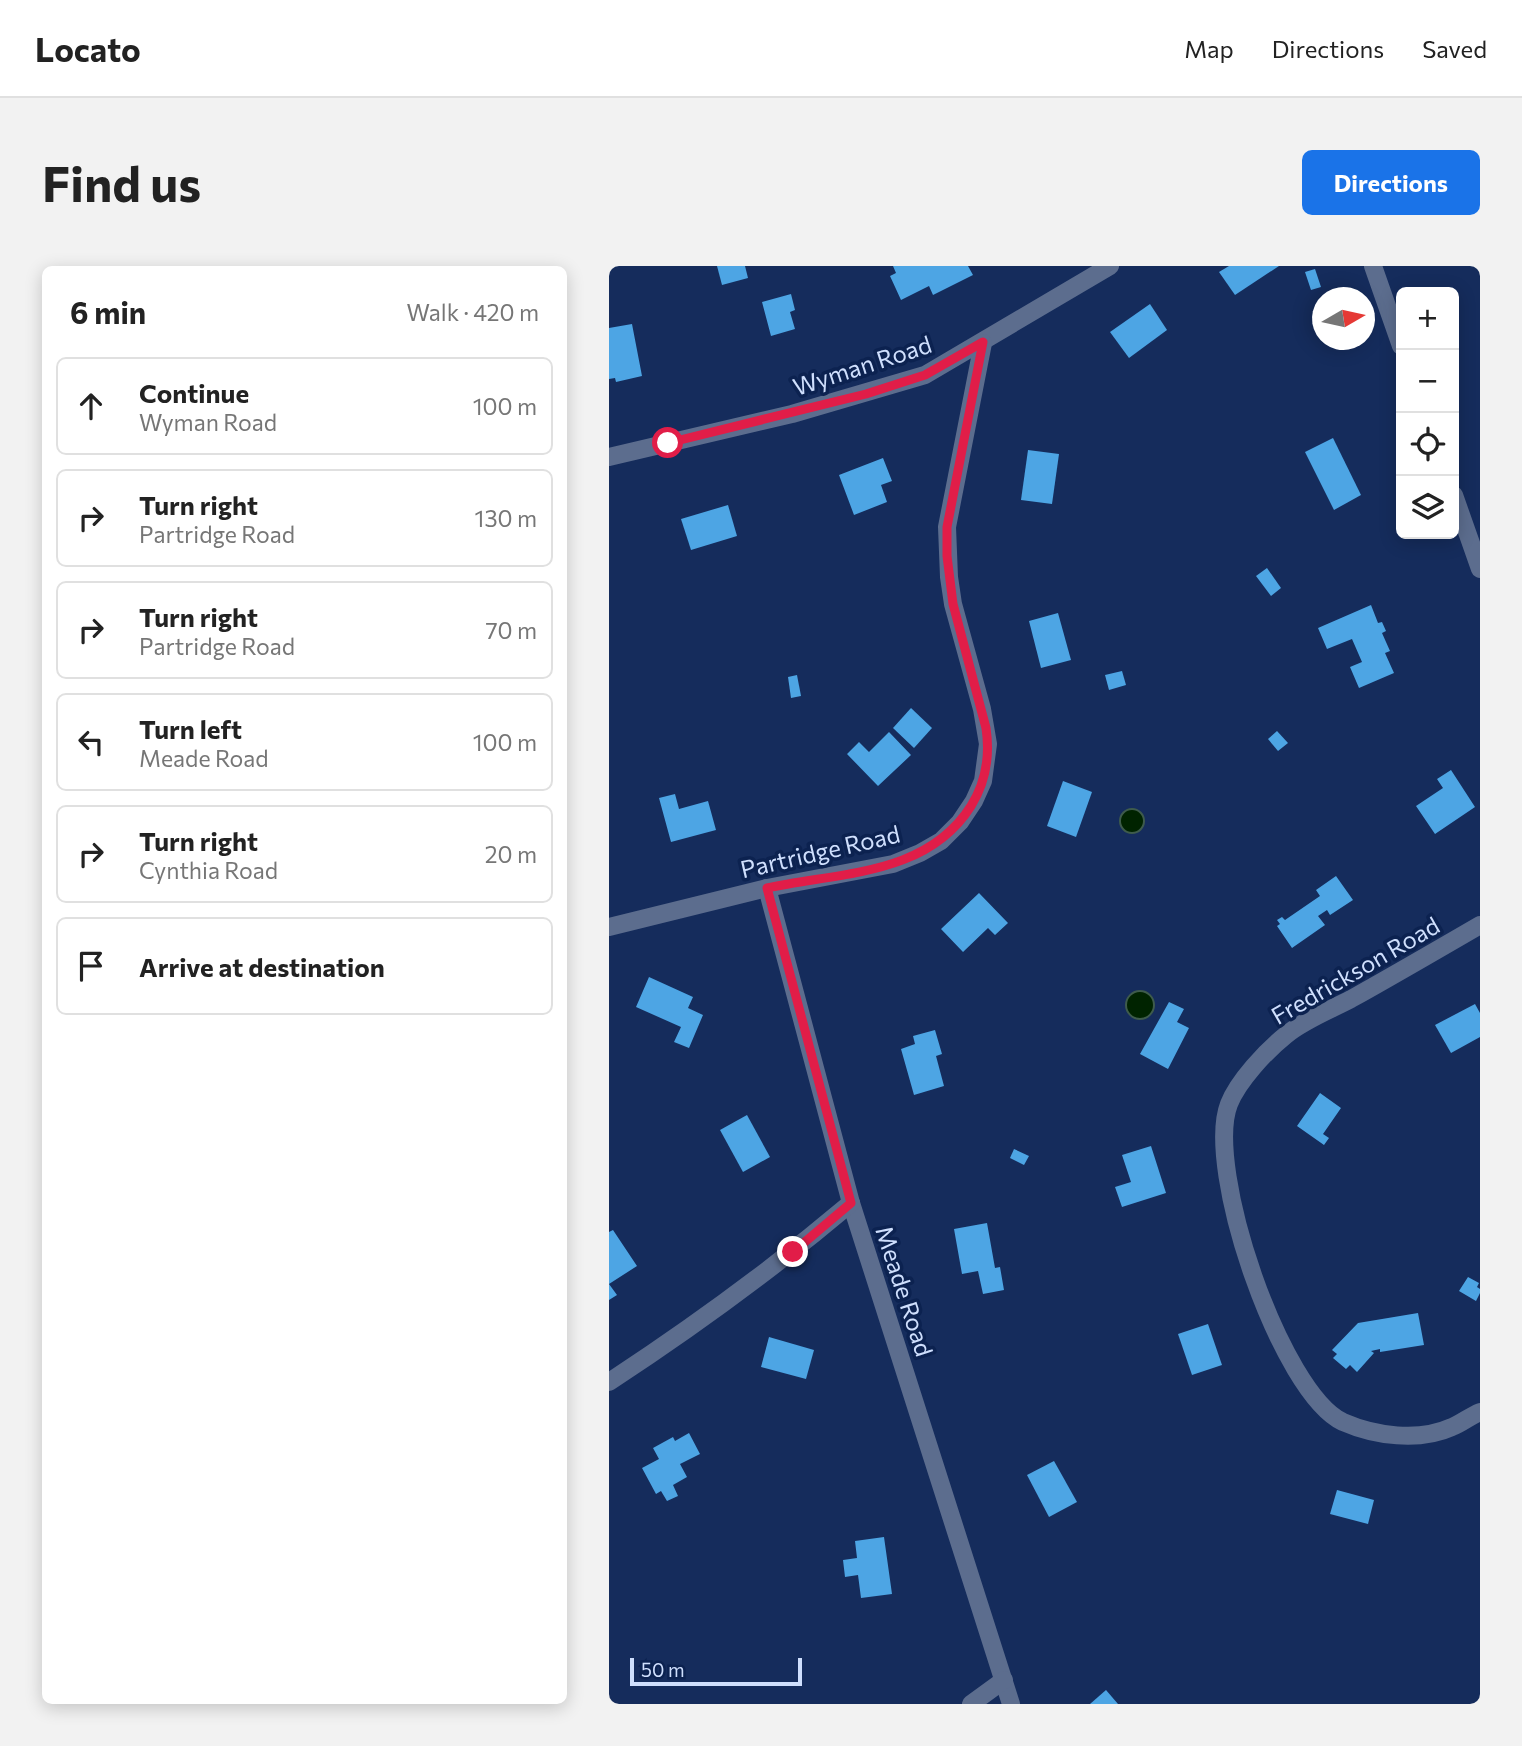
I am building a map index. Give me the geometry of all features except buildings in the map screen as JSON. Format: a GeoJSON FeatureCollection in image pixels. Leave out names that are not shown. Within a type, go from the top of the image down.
{"type":"FeatureCollection","features":[{"type":"Feature","properties":{"kind":"street","name":"Wyman Road"},"geometry":{"type":"LineString","coordinates":[[609,457],[866,394],[925,375],[1110,266]]}},
{"type":"Feature","properties":{"kind":"street"},"geometry":{"type":"LineString","coordinates":[[1373,266],[1396,332]]}},
{"type":"Feature","properties":{"kind":"street","name":"Partridge Road"},"geometry":{"type":"LineString","coordinates":[[609,927],[767,888],[893,864],[941,841],[960,822],[974,801],[983,781],[989,744],[953,604],[947,527],[983,342]]}},
{"type":"Feature","properties":{"kind":"street"},"geometry":{"type":"LineString","coordinates":[[1459,509],[1480,569]]}},
{"type":"Feature","properties":{"kind":"street","name":"Meade Road"},"geometry":{"type":"LineString","coordinates":[[767,888],[851,1203],[1011,1704]]}},
{"type":"Feature","properties":{"kind":"street","name":"Fredrickson Road"},"geometry":{"type":"LineString","coordinates":[[1480,925],[1286,1034],[1251,1070],[1229,1104],[1223,1132],[1226,1175],[1235,1217],[1264,1305],[1291,1363],[1312,1396],[1341,1421],[1377,1433],[1412,1436],[1451,1428],[1480,1412]]}},
{"type":"Feature","properties":{"kind":"street"},"geometry":{"type":"LineString","coordinates":[[609,1382],[664,1346],[793,1252],[851,1203]]}},
{"type":"Feature","properties":{"kind":"street"},"geometry":{"type":"LineString","coordinates":[[971,1704],[1004,1680]]}},
{"type":"Feature","properties":{"kind":"shaded area"},"geometry":{"type":"Polygon","coordinates":[[[1132,809],[1143,816],[1144,821],[1137,832],[1132,833],[1121,826],[1120,821],[1127,810],[1132,809]]]}},
{"type":"Feature","properties":{"kind":"shaded area"},"geometry":{"type":"Polygon","coordinates":[[[1140,991],[1150,995],[1154,1005],[1150,1015],[1140,1019],[1130,1015],[1126,1005],[1130,995],[1140,991]]]}},
{"type":"Feature","properties":{"kind":"route"},"geometry":{"type":"LineString","coordinates":[[668,443],[866,394],[925,375],[983,342],[947,527],[947,556],[953,604],[989,744],[983,781],[960,822],[941,841],[920,853],[893,864],[867,870],[767,888],[851,1203],[793,1252]]}}]}
